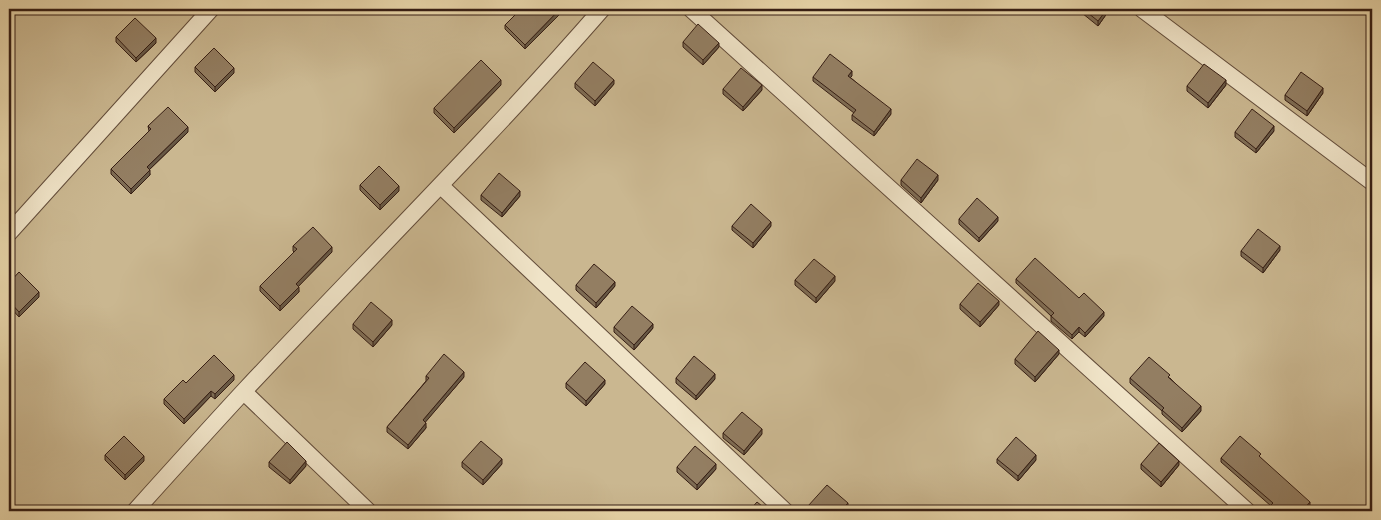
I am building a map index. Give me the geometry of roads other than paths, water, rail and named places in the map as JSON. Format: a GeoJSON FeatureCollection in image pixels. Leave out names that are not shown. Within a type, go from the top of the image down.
{"type":"FeatureCollection","features":[{"type":"Feature","properties":{"kind":"lane"},"geometry":{"type":"LineString","coordinates":[[9,232],[211,9]]}},
{"type":"Feature","properties":{"kind":"lane"},"geometry":{"type":"LineString","coordinates":[[135,511],[244,392],[441,186],[602,9]]}},
{"type":"Feature","properties":{"kind":"lane"},"geometry":{"type":"LineString","coordinates":[[690,9],[1246,511]]}},
{"type":"Feature","properties":{"kind":"lane"},"geometry":{"type":"LineString","coordinates":[[1142,9],[1372,182]]}},
{"type":"Feature","properties":{"kind":"lane"},"geometry":{"type":"LineString","coordinates":[[441,186],[785,511]]}},
{"type":"Feature","properties":{"kind":"lane"},"geometry":{"type":"LineString","coordinates":[[244,392],[368,511]]}}]}
